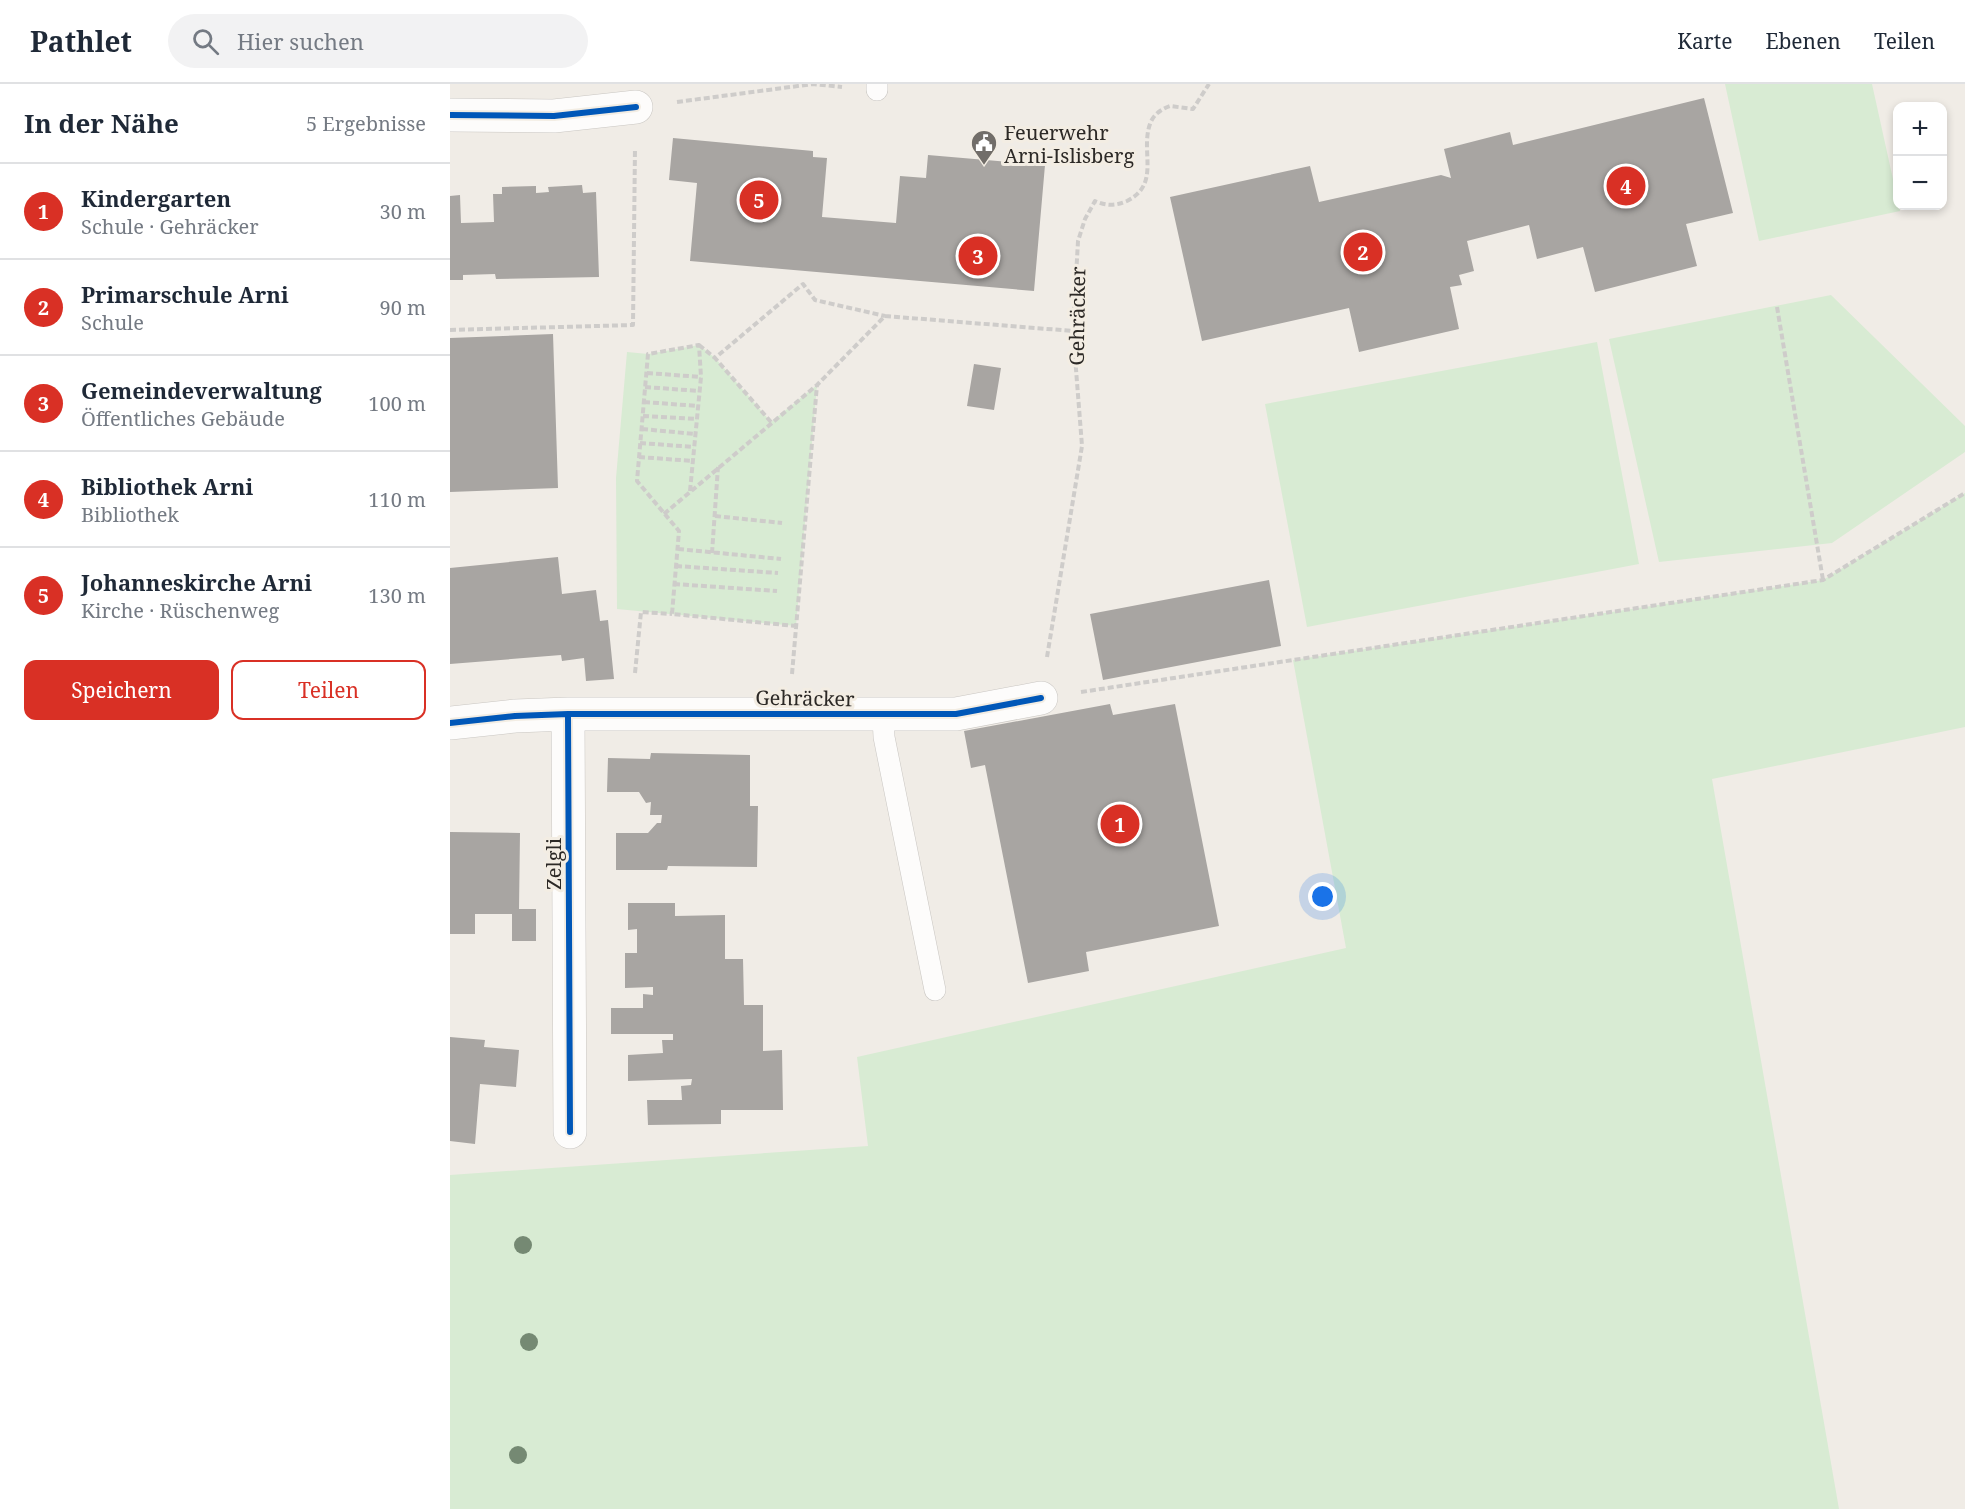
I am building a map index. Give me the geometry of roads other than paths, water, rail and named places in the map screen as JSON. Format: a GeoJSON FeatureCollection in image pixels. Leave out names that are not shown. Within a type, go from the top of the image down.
{"type":"FeatureCollection","features":[{"type":"Feature","properties":{"kind":"street"},"geometry":{"type":"LineString","coordinates":[[450,115],[554,116],[636,108]]}},
{"type":"Feature","properties":{"kind":"street","name":"Gehräcker"},"geometry":{"type":"LineString","coordinates":[[568,714],[790,713],[883,716],[956,714],[1041,698]]}},
{"type":"Feature","properties":{"kind":"street"},"geometry":{"type":"LineString","coordinates":[[450,723],[515,716],[568,714]]}},
{"type":"Feature","properties":{"kind":"street","name":"Zelgli"},"geometry":{"type":"LineString","coordinates":[[568,714],[570,1132]]}},
{"type":"Feature","properties":{"kind":"lane"},"geometry":{"type":"LineString","coordinates":[[883,716],[884,738],[935,990]]}},
{"type":"Feature","properties":{"kind":"place","name":"Feuerwehr Arni-Islisberg"},"geometry":{"type":"Point","coordinates":[984,166]}},
{"type":"Feature","properties":{"kind":"place","name":"Bibliothek Arni"},"geometry":{"type":"Point","coordinates":[1626,186]}},
{"type":"Feature","properties":{"kind":"place","name":"Johanneskirche Arni"},"geometry":{"type":"Point","coordinates":[759,200]}},
{"type":"Feature","properties":{"kind":"place","name":"Primarschule Arni"},"geometry":{"type":"Point","coordinates":[1363,252]}},
{"type":"Feature","properties":{"kind":"place","name":"Gemeindeverwaltung"},"geometry":{"type":"Point","coordinates":[978,256]}},
{"type":"Feature","properties":{"kind":"place","name":"Kindergarten"},"geometry":{"type":"Point","coordinates":[1120,824]}}]}
